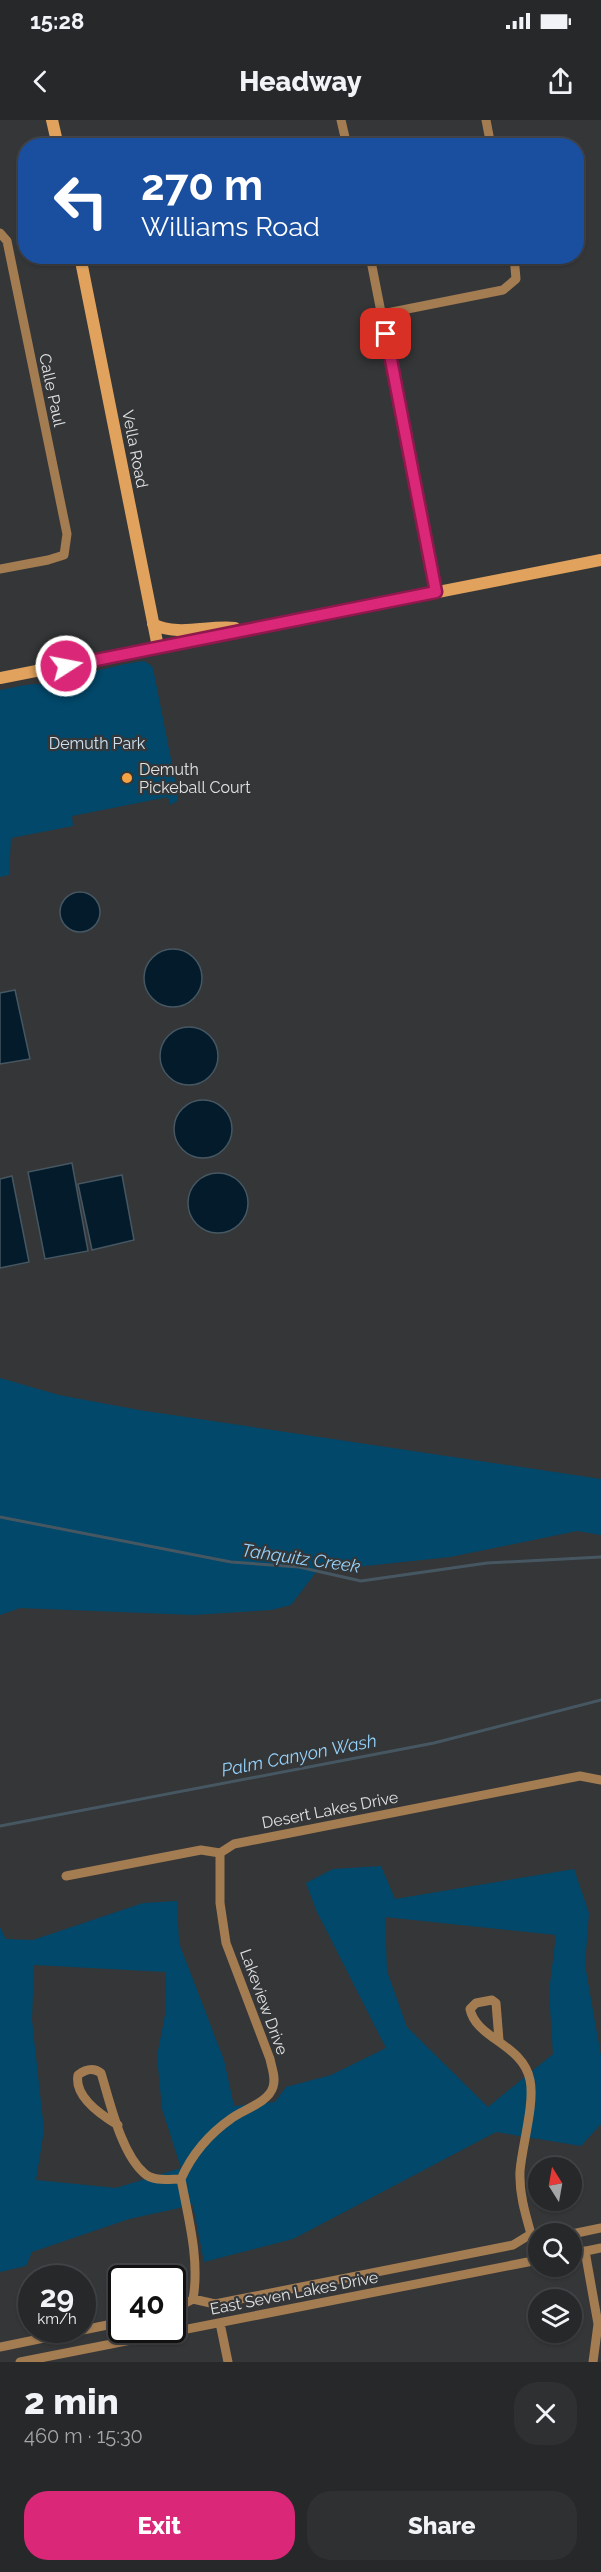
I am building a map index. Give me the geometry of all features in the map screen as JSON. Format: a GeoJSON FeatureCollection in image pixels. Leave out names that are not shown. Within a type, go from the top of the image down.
{"type":"FeatureCollection","features":[{"type":"Feature","properties":{"kind":"street"},"geometry":{"type":"LineString","coordinates":[[52,120],[56,138]]}},
{"type":"Feature","properties":{"kind":"street"},"geometry":{"type":"LineString","coordinates":[[341,120],[345,138]]}},
{"type":"Feature","properties":{"kind":"street"},"geometry":{"type":"LineString","coordinates":[[486,120],[489,138]]}},
{"type":"Feature","properties":{"kind":"street","name":"Calle Paul"},"geometry":{"type":"LineString","coordinates":[[0,233],[7,241],[67,534],[64,555],[0,569]]}},
{"type":"Feature","properties":{"kind":"street","name":"Vella Road"},"geometry":{"type":"LineString","coordinates":[[82,264],[158,647]]}},
{"type":"Feature","properties":{"kind":"street"},"geometry":{"type":"LineString","coordinates":[[372,264],[436,592]]}},
{"type":"Feature","properties":{"kind":"street"},"geometry":{"type":"LineString","coordinates":[[382,314],[503,290],[516,279],[515,264]]}},
{"type":"Feature","properties":{"kind":"street"},"geometry":{"type":"LineString","coordinates":[[0,678],[601,560]]}},
{"type":"Feature","properties":{"kind":"street"},"geometry":{"type":"LineString","coordinates":[[153,624],[165,630],[220,627],[248,630]]}},
{"type":"Feature","properties":{"kind":"street","name":"Desert Lakes Drive"},"geometry":{"type":"LineString","coordinates":[[66,1876],[201,1850],[220,1853],[234,1844],[580,1776],[601,1780]]}},
{"type":"Feature","properties":{"kind":"street","name":"Lakeview Drive"},"geometry":{"type":"LineString","coordinates":[[181,2179],[200,2147],[232,2118],[265,2099],[272,2090],[274,2079],[270,2060],[226,1943],[220,1910],[220,1853]]}},
{"type":"Feature","properties":{"kind":"street"},"geometry":{"type":"LineString","coordinates":[[499,2040],[511,2049],[526,2066],[531,2083],[520,2171],[520,2190],[531,2223]]}},
{"type":"Feature","properties":{"kind":"street"},"geometry":{"type":"LineString","coordinates":[[118,2125],[101,2115],[78,2089],[78,2075],[86,2069],[96,2069],[101,2073],[118,2125],[134,2160],[145,2175],[160,2180],[181,2179],[192,2235],[193,2299]]}},
{"type":"Feature","properties":{"kind":"street"},"geometry":{"type":"LineString","coordinates":[[582,2232],[601,2228]]}},
{"type":"Feature","properties":{"kind":"street"},"geometry":{"type":"LineString","coordinates":[[186,2303],[193,2299],[215,2304],[513,2245],[528,2238]]}},
{"type":"Feature","properties":{"kind":"street"},"geometry":{"type":"LineString","coordinates":[[582,2252],[601,2248]]}},
{"type":"Feature","properties":{"kind":"street"},"geometry":{"type":"LineString","coordinates":[[585,2252],[599,2324],[593,2362]]}},
{"type":"Feature","properties":{"kind":"street","name":"East Seven Lakes Drive"},"geometry":{"type":"LineString","coordinates":[[20,2362],[528,2262]]}},
{"type":"Feature","properties":{"kind":"street"},"geometry":{"type":"LineString","coordinates":[[220,2323],[228,2362]]}},
{"type":"Feature","properties":{"kind":"street"},"geometry":{"type":"LineString","coordinates":[[0,2347],[108,2325]]}},
{"type":"Feature","properties":{"kind":"green space","name":"Demuth Park"},"geometry":{"type":"Polygon","coordinates":[[[144,661],[152,666],[154,673],[178,795],[177,801],[170,805],[168,797],[72,816],[73,826],[11,838],[9,875],[0,877],[0,690],[29,685],[68,683],[83,674],[144,661]]]}},
{"type":"Feature","properties":{"kind":"green space"},"geometry":{"type":"Polygon","coordinates":[[[0,1378],[59,1395],[139,1410],[601,1479],[601,1535],[577,1531],[450,1557],[356,1567],[320,1567],[291,1605],[271,1610],[194,1615],[20,1608],[0,1615],[0,1378]]]}},
{"type":"Feature","properties":{"kind":"green space"},"geometry":{"type":"Polygon","coordinates":[[[381,1866],[395,1899],[574,1869],[589,1913],[585,1965],[601,2056],[601,2124],[581,2146],[496,2132],[293,2239],[204,2262],[193,2205],[129,2219],[32,2252],[26,2265],[18,2265],[18,2268],[0,2272],[0,1927],[6,1939],[33,1940],[143,1903],[177,1901],[179,1943],[224,2060],[234,2106],[275,2102],[286,2087],[331,2075],[386,2048],[316,1910],[306,1883],[333,1869],[381,1866]],[[385,1917],[387,1971],[407,2027],[488,2107],[553,2054],[549,1992],[556,1935],[385,1917]],[[34,1965],[32,2020],[44,2130],[36,2180],[116,2188],[181,2168],[162,2109],[157,2056],[165,2015],[166,1972],[34,1965]]]}},
{"type":"Feature","properties":{"kind":"shaded area"},"geometry":{"type":"Polygon","coordinates":[[[80,892],[88,893],[94,898],[99,904],[99,920],[94,926],[88,931],[80,932],[72,931],[66,926],[61,920],[60,912],[61,904],[66,898],[72,893],[80,892]]]}},
{"type":"Feature","properties":{"kind":"shaded area"},"geometry":{"type":"Polygon","coordinates":[[[167,949],[179,949],[194,957],[202,972],[202,984],[194,999],[179,1007],[167,1007],[152,999],[144,984],[144,972],[152,957],[167,949]]]}},
{"type":"Feature","properties":{"kind":"shaded area"},"geometry":{"type":"Polygon","coordinates":[[[15,990],[30,1059],[0,1064],[0,993],[15,990]]]}},
{"type":"Feature","properties":{"kind":"shaded area"},"geometry":{"type":"Polygon","coordinates":[[[183,1027],[195,1027],[210,1035],[218,1050],[218,1062],[210,1077],[195,1085],[183,1085],[168,1077],[160,1062],[160,1050],[168,1035],[183,1027]]]}},
{"type":"Feature","properties":{"kind":"shaded area"},"geometry":{"type":"Polygon","coordinates":[[[197,1100],[209,1100],[224,1108],[232,1123],[232,1135],[224,1150],[209,1158],[197,1158],[182,1150],[174,1135],[174,1123],[182,1108],[197,1100]]]}},
{"type":"Feature","properties":{"kind":"shaded area"},"geometry":{"type":"Polygon","coordinates":[[[72,1163],[88,1251],[45,1259],[28,1172],[72,1163]]]}},
{"type":"Feature","properties":{"kind":"shaded area"},"geometry":{"type":"Polygon","coordinates":[[[218,1173],[239,1182],[248,1203],[239,1224],[218,1233],[197,1224],[188,1203],[197,1182],[218,1173]]]}},
{"type":"Feature","properties":{"kind":"shaded area"},"geometry":{"type":"Polygon","coordinates":[[[122,1175],[134,1240],[92,1250],[78,1184],[122,1175]]]}},
{"type":"Feature","properties":{"kind":"shaded area"},"geometry":{"type":"Polygon","coordinates":[[[12,1176],[29,1262],[0,1268],[0,1179],[12,1176]]]}},
{"type":"Feature","properties":{"kind":"waterway","name":"Tahquitz Creek"},"geometry":{"type":"LineString","coordinates":[[0,1517],[231,1562],[299,1567],[361,1581],[487,1563],[601,1557]]}},
{"type":"Feature","properties":{"kind":"waterway","name":"Palm Canyon Wash"},"geometry":{"type":"LineString","coordinates":[[0,1826],[434,1743],[601,1700]]}},
{"type":"Feature","properties":{"kind":"place","name":"Demuth Pickeball Court"},"geometry":{"type":"Point","coordinates":[127,778]}},
{"type":"Feature","properties":{"kind":"route"},"geometry":{"type":"LineString","coordinates":[[66,666],[436,592],[386,334]]}}]}
